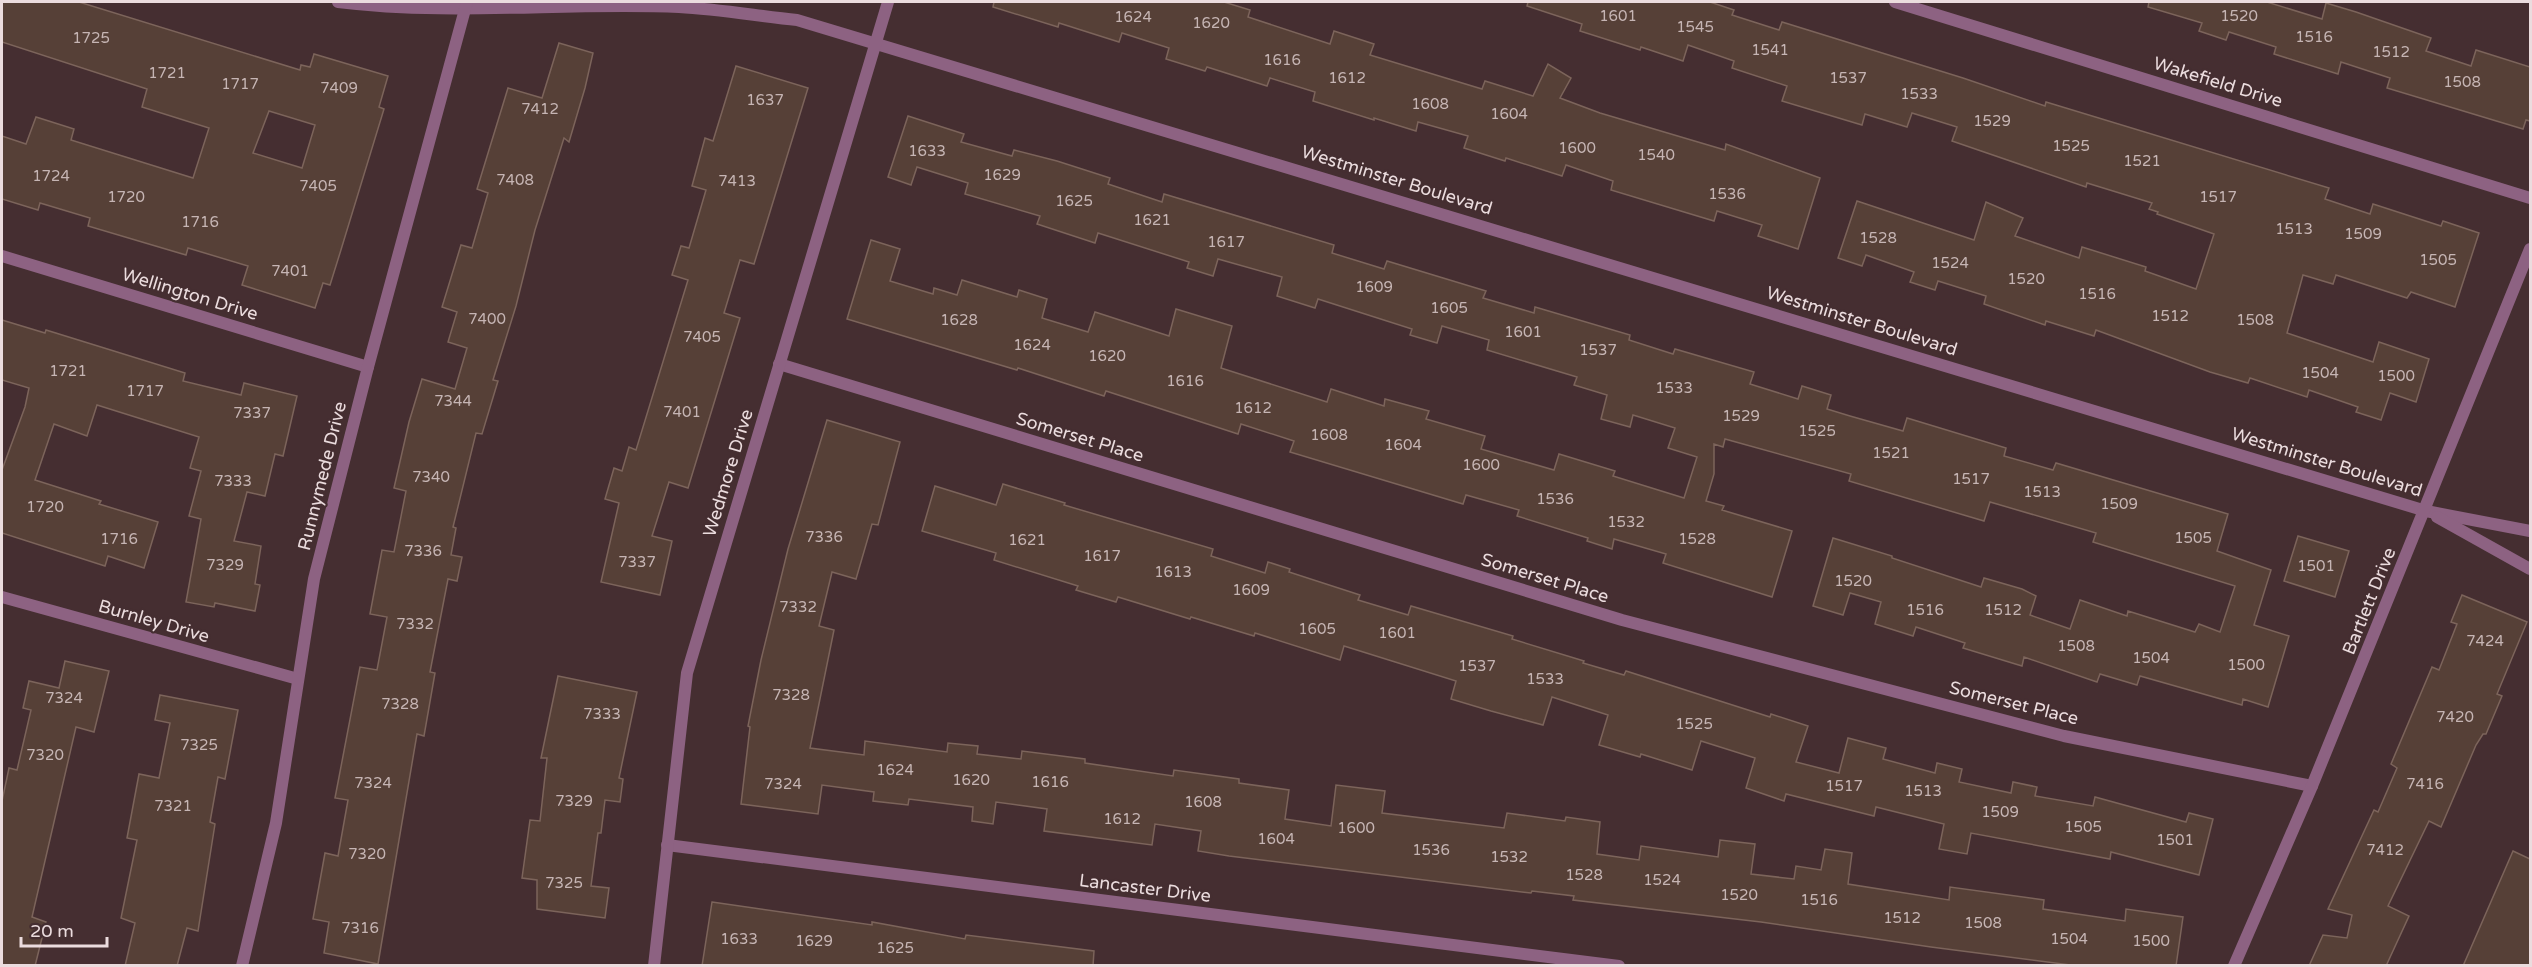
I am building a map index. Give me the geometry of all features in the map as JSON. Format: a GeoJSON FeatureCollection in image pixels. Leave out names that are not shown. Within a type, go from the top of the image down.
{"type":"FeatureCollection","features":[{"type":"Feature","properties":{"kind":"street","name":"Westminster Boulevard"},"geometry":{"type":"LineString","coordinates":[[338,2],[382,7],[679,7],[797,20],[2426,511],[2530,531]]}},
{"type":"Feature","properties":{"kind":"street","name":"Wedmore Drive"},"geometry":{"type":"LineString","coordinates":[[654,966],[687,673],[888,2]]}},
{"type":"Feature","properties":{"kind":"street","name":"Wakefield Drive"},"geometry":{"type":"LineString","coordinates":[[1895,2],[2530,198]]}},
{"type":"Feature","properties":{"kind":"street","name":"Runnymede Drive"},"geometry":{"type":"LineString","coordinates":[[242,966],[276,823],[314,579],[368,367],[466,6]]}},
{"type":"Feature","properties":{"kind":"street","name":"Bartlett Drive"},"geometry":{"type":"LineString","coordinates":[[2234,966],[2312,786],[2426,511],[2530,249]]}},
{"type":"Feature","properties":{"kind":"street","name":"Wellington Drive"},"geometry":{"type":"LineString","coordinates":[[2,256],[368,367]]}},
{"type":"Feature","properties":{"kind":"street","name":"Somerset Place"},"geometry":{"type":"LineString","coordinates":[[779,364],[1622,620],[2064,736],[2312,786]]}},
{"type":"Feature","properties":{"kind":"street","name":"Westminster Boulevard"},"geometry":{"type":"LineString","coordinates":[[2426,511],[2530,569]]}},
{"type":"Feature","properties":{"kind":"street","name":"Burnley Drive"},"geometry":{"type":"LineString","coordinates":[[2,597],[298,679]]}},
{"type":"Feature","properties":{"kind":"street","name":"Lancaster Drive"},"geometry":{"type":"LineString","coordinates":[[667,845],[1618,966]]}},
{"type":"Feature","properties":{"kind":"building"},"geometry":{"type":"Polygon","coordinates":[[[2,2],[79,2],[300,70],[301,65],[310,67],[314,54],[388,76],[379,107],[384,109],[330,285],[323,283],[315,308],[242,285],[248,266],[188,248],[186,255],[88,226],[90,218],[40,203],[38,210],[2,199],[2,136],[26,144],[36,117],[74,129],[71,140],[193,178],[209,128],[142,107],[147,89],[2,42],[2,2]],[[269,111],[253,153],[302,168],[315,125],[269,111]]]}},
{"type":"Feature","properties":{"kind":"building"},"geometry":{"type":"Polygon","coordinates":[[[994,2],[1224,2],[1250,10],[1248,17],[1330,44],[1334,31],[1374,44],[1370,55],[1482,89],[1485,81],[1533,96],[1548,64],[1571,78],[1560,98],[1600,113],[1725,150],[1726,144],[1820,178],[1798,249],[1758,236],[1762,225],[1717,211],[1714,221],[1611,190],[1613,181],[1566,165],[1562,176],[1506,158],[1505,161],[1464,148],[1468,136],[1418,122],[1416,131],[1374,118],[1374,120],[1313,101],[1315,92],[1270,78],[1267,86],[1207,67],[1205,71],[1166,59],[1169,48],[1122,33],[1119,42],[1059,23],[1058,27],[993,7],[994,2]]]}},
{"type":"Feature","properties":{"kind":"building"},"geometry":{"type":"Polygon","coordinates":[[[1528,2],[1710,2],[1734,10],[1732,15],[1779,30],[1782,22],[2045,106],[2046,102],[2329,188],[2325,199],[2370,214],[2373,204],[2441,226],[2443,221],[2479,233],[2455,307],[2411,292],[2407,298],[2336,275],[2333,284],[2303,275],[2287,333],[2373,362],[2379,342],[2429,359],[2416,402],[2390,393],[2381,420],[2356,412],[2358,407],[2309,390],[2307,397],[2250,378],[2248,383],[2210,372],[2096,330],[2094,336],[2046,321],[2045,325],[1984,304],[1986,296],[1938,281],[1935,290],[1910,282],[1914,272],[1866,255],[1862,266],[1838,258],[1857,201],[1974,240],[1986,202],[2023,218],[2015,236],[2079,258],[2082,247],[2146,267],[2145,271],[2196,289],[2214,234],[2157,214],[2158,212],[2149,209],[2152,203],[2087,183],[2086,187],[1952,141],[1957,127],[1912,113],[1907,127],[1865,114],[1862,125],[1782,101],[1787,86],[1732,68],[1734,61],[1688,45],[1683,61],[1641,47],[1640,50],[1580,31],[1582,24],[1527,6],[1528,2]]]}},
{"type":"Feature","properties":{"kind":"building"},"geometry":{"type":"Polygon","coordinates":[[[2149,2],[2267,2],[2322,19],[2326,3],[2356,12],[2431,38],[2426,51],[2471,66],[2476,50],[2530,67],[2530,121],[2526,120],[2523,129],[2387,88],[2390,78],[2341,62],[2338,74],[2274,54],[2276,47],[2229,32],[2226,40],[2199,31],[2202,23],[2148,7],[2149,2]]]}},
{"type":"Feature","properties":{"kind":"building"},"geometry":{"type":"Polygon","coordinates":[[[559,43],[593,53],[569,142],[564,138],[535,230],[516,306],[493,380],[498,381],[482,434],[476,433],[453,527],[456,528],[451,555],[462,557],[457,581],[448,579],[430,672],[435,673],[424,736],[417,734],[378,964],[324,953],[329,922],[313,919],[325,853],[338,856],[348,800],[335,798],[360,667],[377,670],[387,617],[370,614],[382,550],[394,552],[406,491],[394,488],[409,422],[422,379],[455,389],[467,348],[448,342],[457,312],[442,307],[461,245],[472,248],[488,193],[477,189],[508,88],[542,98],[559,43]]]}},
{"type":"Feature","properties":{"kind":"building"},"geometry":{"type":"Polygon","coordinates":[[[736,66],[808,88],[754,264],[740,260],[724,313],[740,318],[688,488],[669,482],[652,536],[672,541],[660,595],[601,582],[619,503],[605,499],[614,468],[622,471],[629,447],[636,450],[688,280],[672,275],[681,246],[689,248],[706,190],[692,186],[705,138],[713,141],[736,66]]]}},
{"type":"Feature","properties":{"kind":"building"},"geometry":{"type":"Polygon","coordinates":[[[908,116],[964,134],[961,142],[1012,156],[1014,150],[1057,161],[1110,178],[1108,184],[1162,202],[1164,194],[1334,245],[1332,253],[1384,269],[1387,261],[1486,291],[1483,298],[1534,313],[1535,307],[1630,335],[1629,340],[1673,354],[1675,349],[1754,372],[1750,384],[1798,399],[1802,386],[1831,395],[1827,409],[1850,416],[1903,431],[1907,418],[2006,448],[2004,456],[2053,470],[2056,463],[2228,514],[2217,551],[2271,570],[2254,625],[2289,636],[2268,707],[2243,699],[2242,705],[2140,676],[2137,685],[2100,674],[2097,682],[2024,657],[2022,666],[1963,648],[1965,643],[1916,627],[1913,636],[1875,624],[1881,602],[1850,593],[1843,615],[1813,606],[1833,538],[1981,587],[1984,578],[2022,589],[2036,596],[2030,615],[2070,629],[2080,600],[2127,616],[2128,611],[2195,632],[2199,624],[2220,632],[2235,586],[2093,542],[2096,533],[1990,502],[1984,521],[1849,481],[1851,474],[1725,439],[1723,447],[1714,444],[1714,474],[1706,501],[1724,506],[1722,510],[1792,531],[1772,597],[1663,563],[1666,554],[1614,539],[1612,549],[1587,541],[1588,538],[1517,516],[1519,510],[1466,495],[1463,504],[1290,452],[1294,441],[1241,424],[1238,434],[1106,391],[1104,396],[1018,368],[1017,370],[847,319],[871,240],[900,249],[890,281],[933,294],[934,288],[957,295],[962,280],[1017,297],[1019,290],[1047,299],[1042,318],[1088,332],[1095,312],[1169,336],[1176,309],[1232,326],[1221,368],[1327,402],[1331,389],[1384,406],[1385,399],[1429,411],[1426,419],[1485,436],[1481,449],[1554,470],[1559,454],[1615,471],[1613,476],[1684,498],[1697,457],[1668,448],[1675,428],[1633,415],[1630,427],[1601,419],[1607,395],[1574,385],[1577,377],[1487,350],[1489,340],[1442,326],[1437,343],[1410,335],[1412,329],[1318,299],[1315,308],[1277,296],[1282,277],[1218,259],[1213,276],[1187,268],[1189,262],[1098,233],[1095,243],[1037,224],[1040,216],[965,194],[968,183],[917,167],[911,185],[888,177],[908,116]]]}},
{"type":"Feature","properties":{"kind":"building"},"geometry":{"type":"Polygon","coordinates":[[[2,320],[45,333],[46,330],[185,373],[183,381],[241,395],[244,383],[297,396],[283,456],[275,454],[265,496],[247,492],[234,541],[261,546],[255,584],[260,585],[255,611],[215,603],[214,607],[186,602],[201,519],[189,516],[201,471],[190,468],[199,437],[97,405],[87,436],[54,424],[35,480],[101,501],[99,504],[158,522],[144,568],[108,556],[105,566],[2,533],[2,470],[25,407],[29,388],[2,380],[2,320]]]}},
{"type":"Feature","properties":{"kind":"building"},"geometry":{"type":"Polygon","coordinates":[[[827,420],[900,442],[878,525],[872,524],[856,579],[832,572],[819,626],[834,630],[810,748],[864,755],[865,741],[947,752],[948,743],[978,746],[977,754],[1021,759],[1022,751],[1085,759],[1085,763],[1173,776],[1174,770],[1239,779],[1239,783],[1289,790],[1285,819],[1331,826],[1336,785],[1385,791],[1382,813],[1504,828],[1507,813],[1565,821],[1566,817],[1600,822],[1597,854],[1639,860],[1641,846],[1718,857],[1720,840],[1755,844],[1751,874],[1794,879],[1796,866],[1821,870],[1825,849],[1852,853],[1848,884],[1949,900],[1950,887],[2044,900],[2043,909],[2125,921],[2126,909],[2183,917],[2176,966],[2078,966],[1761,922],[1573,900],[1574,896],[1532,891],[1531,893],[1229,856],[1198,851],[1201,831],[1155,824],[1152,845],[1044,831],[1047,809],[996,802],[993,824],[972,821],[973,807],[909,799],[908,805],[873,801],[874,792],[822,785],[818,814],[741,804],[750,727],[748,726],[761,660],[788,549],[827,420]]]}},
{"type":"Feature","properties":{"kind":"building"},"geometry":{"type":"Polygon","coordinates":[[[1003,484],[1065,503],[1064,505],[1213,549],[1211,556],[1265,573],[1268,562],[1290,569],[1289,572],[1360,595],[1358,600],[1408,615],[1411,606],[1513,636],[1512,639],[1584,661],[1583,663],[1624,675],[1626,671],[1770,717],[1771,714],[1808,726],[1796,762],[1839,773],[1848,738],[1886,748],[1883,759],[1935,773],[1937,763],[1962,769],[1959,782],[2011,793],[2013,782],[2037,787],[2035,796],[2093,806],[2095,797],[2186,822],[2189,813],[2213,819],[2199,875],[2111,852],[2110,859],[1971,833],[1967,854],[1939,849],[1944,824],[1876,807],[1874,816],[1786,794],[1784,801],[1746,788],[1755,758],[1701,741],[1692,770],[1641,754],[1640,757],[1599,745],[1608,715],[1552,697],[1543,725],[1451,699],[1456,681],[1344,646],[1340,660],[1255,633],[1254,636],[1118,597],[1116,602],[1076,590],[1078,586],[994,560],[996,553],[922,531],[935,486],[996,505],[1003,484]]]}},
{"type":"Feature","properties":{"kind":"building"},"geometry":{"type":"Polygon","coordinates":[[[2298,536],[2349,551],[2335,597],[2284,581],[2298,536]]]}},
{"type":"Feature","properties":{"kind":"building"},"geometry":{"type":"Polygon","coordinates":[[[2462,595],[2527,622],[2497,694],[2502,696],[2486,734],[2483,734],[2476,745],[2441,827],[2429,821],[2388,906],[2409,916],[2386,966],[2309,966],[2323,935],[2347,938],[2352,915],[2328,909],[2374,810],[2378,812],[2397,768],[2391,764],[2432,667],[2439,670],[2457,624],[2451,622],[2462,595]]]}},
{"type":"Feature","properties":{"kind":"building"},"geometry":{"type":"Polygon","coordinates":[[[65,661],[109,671],[94,732],[76,727],[32,917],[46,922],[35,966],[2,966],[2,801],[9,768],[17,770],[31,710],[23,708],[29,681],[59,688],[65,661]]]}},
{"type":"Feature","properties":{"kind":"building"},"geometry":{"type":"Polygon","coordinates":[[[558,676],[637,692],[619,778],[623,779],[620,802],[605,800],[601,833],[598,833],[591,886],[609,888],[605,918],[537,909],[537,880],[522,878],[530,820],[540,821],[547,758],[541,758],[558,676]]]}},
{"type":"Feature","properties":{"kind":"building"},"geometry":{"type":"Polygon","coordinates":[[[160,695],[238,710],[225,779],[218,777],[210,822],[215,824],[198,931],[187,928],[177,966],[125,966],[135,923],[121,918],[137,840],[127,838],[139,774],[159,778],[170,723],[155,720],[160,695]]]}},
{"type":"Feature","properties":{"kind":"building"},"geometry":{"type":"Polygon","coordinates":[[[2513,851],[2530,859],[2530,966],[2463,966],[2513,851]]]}},
{"type":"Feature","properties":{"kind":"building"},"geometry":{"type":"Polygon","coordinates":[[[712,902],[872,925],[872,922],[965,939],[966,935],[1094,951],[1093,966],[702,966],[712,902]]]}}]}
